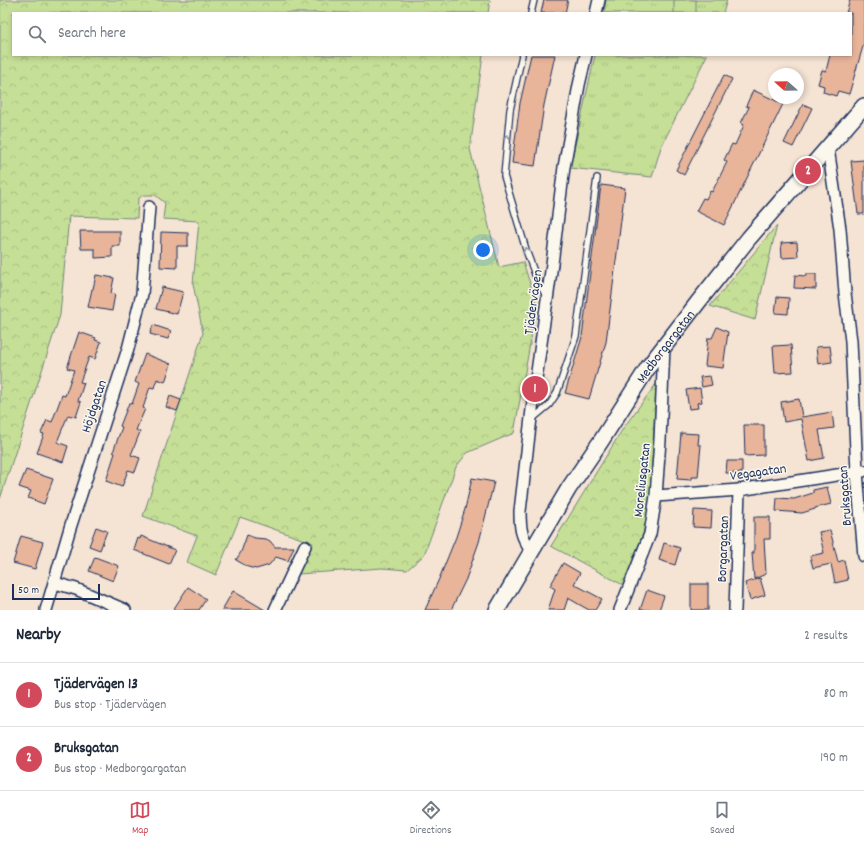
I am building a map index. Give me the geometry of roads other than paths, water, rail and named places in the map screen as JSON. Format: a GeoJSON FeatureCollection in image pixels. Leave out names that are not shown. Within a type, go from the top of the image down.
{"type":"FeatureCollection","features":[{"type":"Feature","properties":{"kind":"street"},"geometry":{"type":"LineString","coordinates":[[596,12],[599,0]]}},
{"type":"Feature","properties":{"kind":"street","name":"Tjädervägen"},"geometry":{"type":"LineString","coordinates":[[531,551],[521,535],[520,526],[531,421],[564,167],[586,56]]}},
{"type":"Feature","properties":{"kind":"street","name":"Medborgargatan"},"geometry":{"type":"LineString","coordinates":[[497,610],[569,488],[664,347],[749,238],[864,106]]}},
{"type":"Feature","properties":{"kind":"street","name":"Bruksgatan"},"geometry":{"type":"LineString","coordinates":[[828,148],[840,229],[850,330],[861,471],[864,556]]}},
{"type":"Feature","properties":{"kind":"street","name":"Höjdgatan"},"geometry":{"type":"LineString","coordinates":[[46,610],[70,528],[128,349],[143,287],[149,207]]}},
{"type":"Feature","properties":{"kind":"street","name":"Moreliusgatan"},"geometry":{"type":"LineString","coordinates":[[620,610],[650,534],[656,496],[664,347]]}},
{"type":"Feature","properties":{"kind":"street","name":"Vegagatan"},"geometry":{"type":"LineString","coordinates":[[656,496],[739,490],[861,471]]}},
{"type":"Feature","properties":{"kind":"street","name":"Borgargatan"},"geometry":{"type":"LineString","coordinates":[[735,610],[739,490]]}},
{"type":"Feature","properties":{"kind":"street"},"geometry":{"type":"LineString","coordinates":[[275,610],[305,546]]}},
{"type":"Feature","properties":{"kind":"street"},"geometry":{"type":"LineString","coordinates":[[55,583],[76,589],[125,610]]}},
{"type":"Feature","properties":{"kind":"lane"},"geometry":{"type":"LineString","coordinates":[[531,12],[534,0]]}},
{"type":"Feature","properties":{"kind":"lane"},"geometry":{"type":"LineString","coordinates":[[522,56],[510,110],[504,176],[527,253],[536,277],[547,298]]}},
{"type":"Feature","properties":{"kind":"lane"},"geometry":{"type":"LineString","coordinates":[[531,421],[548,405],[556,393],[576,336],[597,178]]}},
{"type":"Feature","properties":{"kind":"place","name":"Bruksgatan"},"geometry":{"type":"Point","coordinates":[808,171]}},
{"type":"Feature","properties":{"kind":"place","name":"Tjädervägen 13"},"geometry":{"type":"Point","coordinates":[535,389]}}]}
